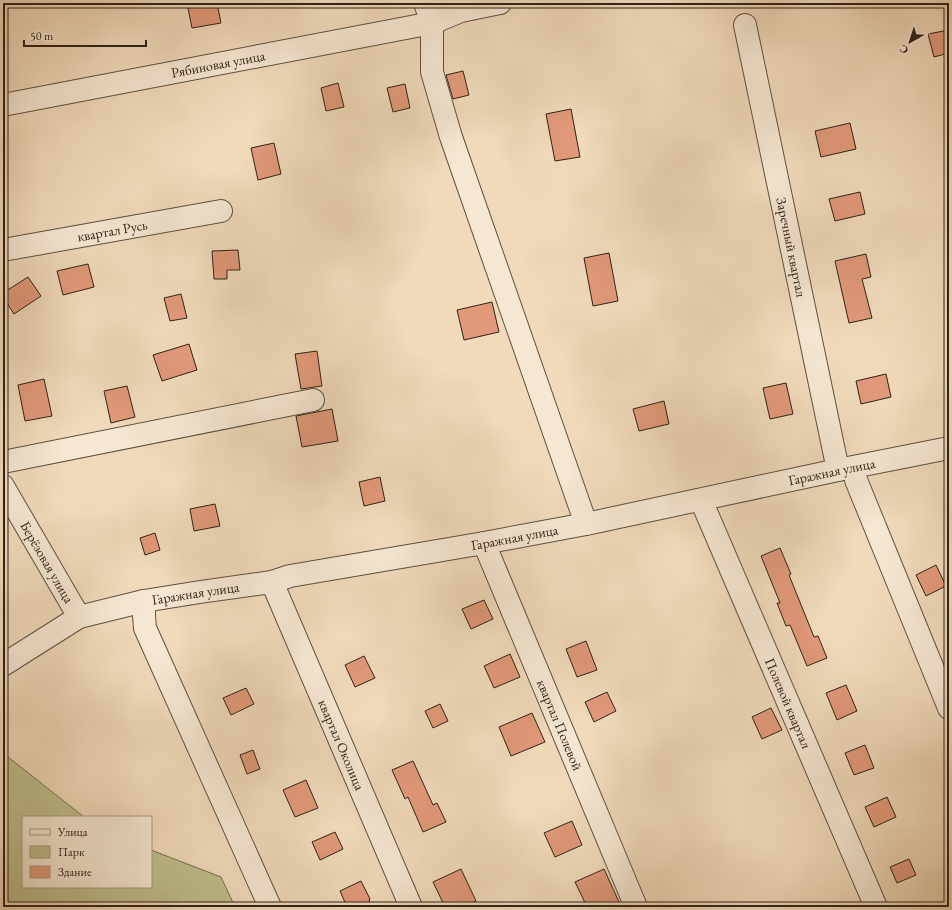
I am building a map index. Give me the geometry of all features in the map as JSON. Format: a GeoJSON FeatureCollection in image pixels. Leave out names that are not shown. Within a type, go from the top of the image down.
{"type":"FeatureCollection","features":[{"type":"Feature","properties":{"kind":"street"},"geometry":{"type":"LineString","coordinates":[[425,3],[432,23],[432,72],[451,138],[586,524]]}},
{"type":"Feature","properties":{"kind":"street","name":"Рябиновая улица"},"geometry":{"type":"LineString","coordinates":[[3,104],[432,23],[461,11],[500,3]]}},
{"type":"Feature","properties":{"kind":"street","name":"Заречный квартал"},"geometry":{"type":"LineString","coordinates":[[745,25],[847,475]]}},
{"type":"Feature","properties":{"kind":"street","name":"квартал Русь"},"geometry":{"type":"LineString","coordinates":[[3,250],[221,211]]}},
{"type":"Feature","properties":{"kind":"street"},"geometry":{"type":"LineString","coordinates":[[3,462],[313,400]]}},
{"type":"Feature","properties":{"kind":"street","name":"Гаражная улица"},"geometry":{"type":"LineString","coordinates":[[3,665],[79,617],[144,601],[272,582],[290,576],[484,543],[701,500],[847,475],[949,448]]}},
{"type":"Feature","properties":{"kind":"street"},"geometry":{"type":"LineString","coordinates":[[847,475],[949,708]]}},
{"type":"Feature","properties":{"kind":"street","name":"Берёзовая улица"},"geometry":{"type":"LineString","coordinates":[[3,486],[79,617]]}},
{"type":"Feature","properties":{"kind":"street","name":"Полевой квартал"},"geometry":{"type":"LineString","coordinates":[[701,500],[876,907]]}},
{"type":"Feature","properties":{"kind":"street","name":"квартал Полевой"},"geometry":{"type":"LineString","coordinates":[[484,543],[636,907]]}},
{"type":"Feature","properties":{"kind":"street","name":"квартал Околица"},"geometry":{"type":"LineString","coordinates":[[272,582],[411,907]]}},
{"type":"Feature","properties":{"kind":"street"},"geometry":{"type":"LineString","coordinates":[[144,601],[145,628],[270,907]]}},
{"type":"Feature","properties":{"kind":"green space"},"geometry":{"type":"Polygon","coordinates":[[[3,753],[83,816],[22,816],[22,888],[152,888],[152,850],[221,877],[235,907],[3,907],[3,753]]]}},
{"type":"Feature","properties":{"kind":"building"},"geometry":{"type":"Polygon","coordinates":[[[193,3],[217,3],[221,23],[192,28],[188,8],[194,7],[193,3]]]}},
{"type":"Feature","properties":{"kind":"building"},"geometry":{"type":"Polygon","coordinates":[[[949,30],[949,53],[934,57],[928,34],[949,30]]]}},
{"type":"Feature","properties":{"kind":"building"},"geometry":{"type":"Polygon","coordinates":[[[463,71],[469,95],[453,99],[446,75],[463,71]]]}},
{"type":"Feature","properties":{"kind":"building"},"geometry":{"type":"Polygon","coordinates":[[[338,83],[344,107],[326,111],[321,88],[338,83]]]}},
{"type":"Feature","properties":{"kind":"building"},"geometry":{"type":"Polygon","coordinates":[[[405,84],[410,108],[393,112],[387,88],[405,84]]]}},
{"type":"Feature","properties":{"kind":"building"},"geometry":{"type":"Polygon","coordinates":[[[571,109],[580,157],[555,161],[546,114],[571,109]]]}},
{"type":"Feature","properties":{"kind":"building"},"geometry":{"type":"Polygon","coordinates":[[[850,123],[856,149],[821,157],[815,131],[850,123]]]}},
{"type":"Feature","properties":{"kind":"building"},"geometry":{"type":"Polygon","coordinates":[[[274,143],[281,174],[258,180],[251,148],[274,143]]]}},
{"type":"Feature","properties":{"kind":"building"},"geometry":{"type":"Polygon","coordinates":[[[860,192],[865,214],[835,221],[829,199],[860,192]]]}},
{"type":"Feature","properties":{"kind":"building"},"geometry":{"type":"Polygon","coordinates":[[[238,250],[240,270],[227,270],[227,279],[214,279],[212,251],[238,250]]]}},
{"type":"Feature","properties":{"kind":"building"},"geometry":{"type":"Polygon","coordinates":[[[609,253],[618,301],[593,306],[584,258],[609,253]]]}},
{"type":"Feature","properties":{"kind":"building"},"geometry":{"type":"Polygon","coordinates":[[[866,254],[871,277],[862,279],[872,318],[849,323],[835,261],[866,254]]]}},
{"type":"Feature","properties":{"kind":"building"},"geometry":{"type":"Polygon","coordinates":[[[88,264],[94,287],[63,295],[57,271],[88,264]]]}},
{"type":"Feature","properties":{"kind":"building"},"geometry":{"type":"Polygon","coordinates":[[[28,277],[41,296],[14,314],[3,297],[3,293],[28,277]]]}},
{"type":"Feature","properties":{"kind":"building"},"geometry":{"type":"Polygon","coordinates":[[[181,294],[187,318],[170,321],[164,298],[181,294]]]}},
{"type":"Feature","properties":{"kind":"building"},"geometry":{"type":"Polygon","coordinates":[[[492,302],[499,332],[464,340],[457,310],[492,302]]]}},
{"type":"Feature","properties":{"kind":"building"},"geometry":{"type":"Polygon","coordinates":[[[189,344],[197,370],[162,381],[153,355],[189,344]]]}},
{"type":"Feature","properties":{"kind":"building"},"geometry":{"type":"Polygon","coordinates":[[[317,351],[322,386],[301,389],[295,354],[317,351]]]}},
{"type":"Feature","properties":{"kind":"building"},"geometry":{"type":"Polygon","coordinates":[[[886,374],[891,397],[861,404],[856,381],[886,374]]]}},
{"type":"Feature","properties":{"kind":"building"},"geometry":{"type":"Polygon","coordinates":[[[44,379],[52,416],[25,421],[18,385],[44,379]]]}},
{"type":"Feature","properties":{"kind":"building"},"geometry":{"type":"Polygon","coordinates":[[[786,383],[793,414],[770,419],[763,388],[786,383]]]}},
{"type":"Feature","properties":{"kind":"building"},"geometry":{"type":"Polygon","coordinates":[[[127,386],[135,417],[111,423],[104,391],[127,386]]]}},
{"type":"Feature","properties":{"kind":"building"},"geometry":{"type":"Polygon","coordinates":[[[664,401],[669,424],[639,431],[633,409],[664,401]]]}},
{"type":"Feature","properties":{"kind":"building"},"geometry":{"type":"Polygon","coordinates":[[[332,409],[338,441],[302,447],[296,416],[332,409]]]}},
{"type":"Feature","properties":{"kind":"building"},"geometry":{"type":"Polygon","coordinates":[[[380,477],[385,501],[364,506],[359,482],[380,477]]]}},
{"type":"Feature","properties":{"kind":"building"},"geometry":{"type":"Polygon","coordinates":[[[215,504],[220,526],[194,531],[190,509],[215,504]]]}},
{"type":"Feature","properties":{"kind":"building"},"geometry":{"type":"Polygon","coordinates":[[[155,533],[160,550],[145,555],[140,538],[155,533]]]}},
{"type":"Feature","properties":{"kind":"building"},"geometry":{"type":"Polygon","coordinates":[[[780,548],[791,574],[789,575],[814,637],[818,636],[827,658],[807,666],[790,625],[786,626],[777,603],[780,603],[761,556],[780,548]]]}},
{"type":"Feature","properties":{"kind":"building"},"geometry":{"type":"Polygon","coordinates":[[[936,565],[946,586],[926,596],[916,575],[936,565]]]}},
{"type":"Feature","properties":{"kind":"building"},"geometry":{"type":"Polygon","coordinates":[[[484,600],[493,619],[471,629],[462,609],[484,600]]]}},
{"type":"Feature","properties":{"kind":"building"},"geometry":{"type":"Polygon","coordinates":[[[586,641],[597,670],[577,677],[566,649],[586,641]]]}},
{"type":"Feature","properties":{"kind":"building"},"geometry":{"type":"Polygon","coordinates":[[[510,654],[520,677],[494,688],[484,666],[510,654]]]}},
{"type":"Feature","properties":{"kind":"building"},"geometry":{"type":"Polygon","coordinates":[[[364,656],[375,678],[355,687],[345,665],[364,656]]]}},
{"type":"Feature","properties":{"kind":"building"},"geometry":{"type":"Polygon","coordinates":[[[846,685],[857,711],[837,720],[826,693],[846,685]]]}},
{"type":"Feature","properties":{"kind":"building"},"geometry":{"type":"Polygon","coordinates":[[[246,688],[254,704],[231,715],[223,698],[246,688]]]}},
{"type":"Feature","properties":{"kind":"building"},"geometry":{"type":"Polygon","coordinates":[[[607,692],[616,711],[594,722],[585,702],[607,692]]]}},
{"type":"Feature","properties":{"kind":"building"},"geometry":{"type":"Polygon","coordinates":[[[440,704],[448,721],[433,728],[425,711],[440,704]]]}},
{"type":"Feature","properties":{"kind":"building"},"geometry":{"type":"Polygon","coordinates":[[[771,708],[782,730],[762,739],[752,717],[771,708]]]}},
{"type":"Feature","properties":{"kind":"building"},"geometry":{"type":"Polygon","coordinates":[[[532,713],[545,742],[511,756],[499,727],[532,713]]]}},
{"type":"Feature","properties":{"kind":"building"},"geometry":{"type":"Polygon","coordinates":[[[865,745],[874,768],[854,775],[845,753],[865,745]]]}},
{"type":"Feature","properties":{"kind":"building"},"geometry":{"type":"Polygon","coordinates":[[[253,750],[260,769],[247,774],[240,755],[253,750]]]}},
{"type":"Feature","properties":{"kind":"building"},"geometry":{"type":"Polygon","coordinates":[[[413,761],[433,805],[437,803],[446,822],[423,832],[408,797],[405,799],[392,770],[413,761]]]}},
{"type":"Feature","properties":{"kind":"building"},"geometry":{"type":"Polygon","coordinates":[[[306,780],[318,808],[295,817],[283,790],[306,780]]]}},
{"type":"Feature","properties":{"kind":"building"},"geometry":{"type":"Polygon","coordinates":[[[887,797],[896,817],[874,827],[865,807],[887,797]]]}},
{"type":"Feature","properties":{"kind":"building"},"geometry":{"type":"Polygon","coordinates":[[[572,821],[582,845],[555,857],[544,833],[572,821]]]}},
{"type":"Feature","properties":{"kind":"building"},"geometry":{"type":"Polygon","coordinates":[[[335,832],[343,849],[320,860],[312,842],[335,832]]]}},
{"type":"Feature","properties":{"kind":"building"},"geometry":{"type":"Polygon","coordinates":[[[909,859],[916,875],[897,883],[890,867],[909,859]]]}},
{"type":"Feature","properties":{"kind":"building"},"geometry":{"type":"Polygon","coordinates":[[[461,869],[476,901],[462,907],[445,907],[433,882],[461,869]]]}},
{"type":"Feature","properties":{"kind":"building"},"geometry":{"type":"Polygon","coordinates":[[[604,869],[619,902],[608,907],[587,907],[575,882],[604,869]]]}},
{"type":"Feature","properties":{"kind":"building"},"geometry":{"type":"Polygon","coordinates":[[[361,881],[370,899],[369,900],[372,907],[347,907],[340,891],[361,881]]]}}]}
